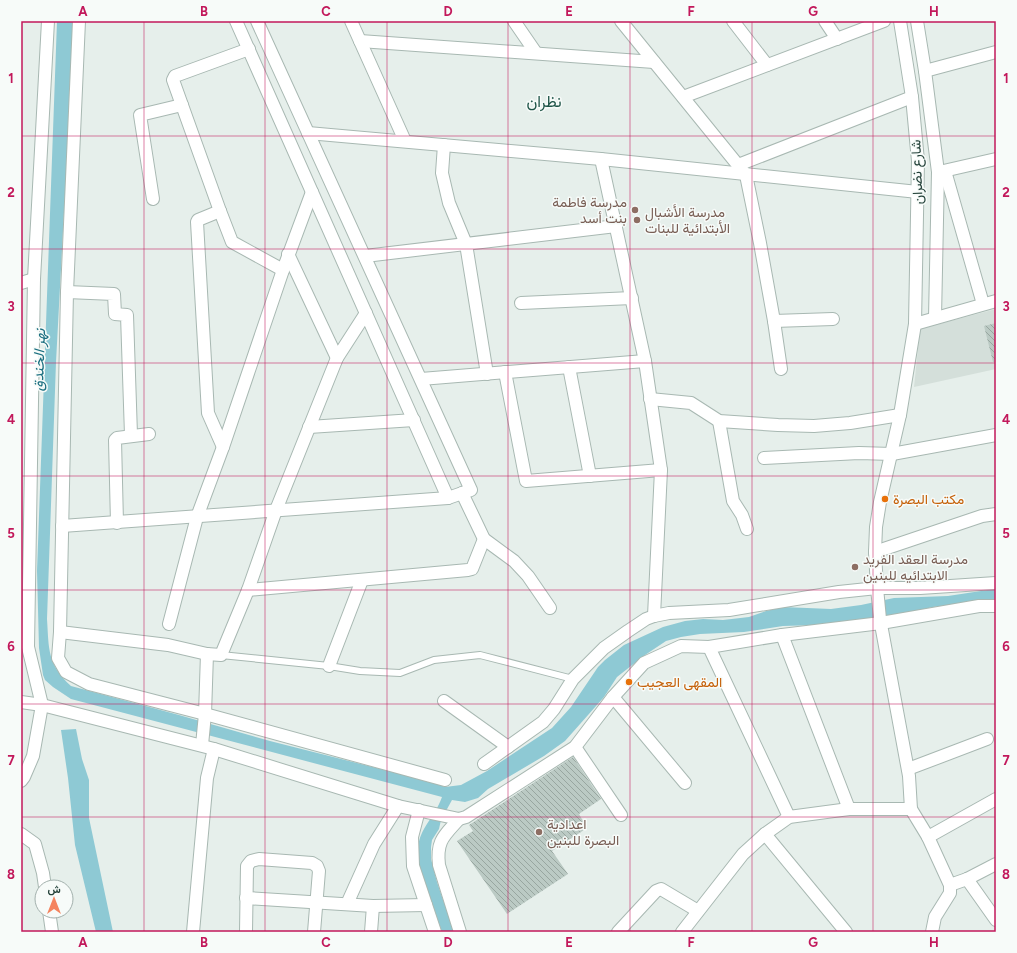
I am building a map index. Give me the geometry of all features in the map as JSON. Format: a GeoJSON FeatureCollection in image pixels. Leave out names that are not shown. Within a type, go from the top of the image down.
{"type":"FeatureCollection","features":[{"type":"Feature","properties":{"kind":"street"},"geometry":{"type":"LineString","coordinates":[[21,781],[32,756],[42,705],[28,647],[25,512],[34,279],[48,21]]}},
{"type":"Feature","properties":{"kind":"street"},"geometry":{"type":"LineString","coordinates":[[79,21],[67,292],[60,632],[58,658],[66,672],[89,684],[445,780]]}},
{"type":"Feature","properties":{"kind":"street"},"geometry":{"type":"LineString","coordinates":[[236,21],[448,498]]}},
{"type":"Feature","properties":{"kind":"street"},"geometry":{"type":"LineString","coordinates":[[257,21],[421,379],[467,491],[484,539],[514,561],[528,576],[550,608]]}},
{"type":"Feature","properties":{"kind":"street"},"geometry":{"type":"LineString","coordinates":[[351,21],[405,141]]}},
{"type":"Feature","properties":{"kind":"street"},"geometry":{"type":"LineString","coordinates":[[514,21],[536,53]]}},
{"type":"Feature","properties":{"kind":"street"},"geometry":{"type":"LineString","coordinates":[[621,21],[746,175],[760,243],[781,369]]}},
{"type":"Feature","properties":{"kind":"street"},"geometry":{"type":"LineString","coordinates":[[733,21],[767,65]]}},
{"type":"Feature","properties":{"kind":"street"},"geometry":{"type":"LineString","coordinates":[[825,21],[837,39]]}},
{"type":"Feature","properties":{"kind":"street"},"geometry":{"type":"LineString","coordinates":[[683,97],[884,21]]}},
{"type":"Feature","properties":{"kind":"street","name":"شارع نضران"},"geometry":{"type":"LineString","coordinates":[[900,21],[912,97],[918,161],[914,324],[900,415],[880,502],[876,527],[875,552],[880,621],[908,769],[911,809]]}},
{"type":"Feature","properties":{"kind":"street","name":"شارع نضران"},"geometry":{"type":"LineString","coordinates":[[917,21],[941,172],[935,318]]}},
{"type":"Feature","properties":{"kind":"street"},"geometry":{"type":"LineString","coordinates":[[360,41],[654,62]]}},
{"type":"Feature","properties":{"kind":"street"},"geometry":{"type":"LineString","coordinates":[[248,49],[175,76],[173,80],[220,211],[234,243],[282,270]]}},
{"type":"Feature","properties":{"kind":"street"},"geometry":{"type":"LineString","coordinates":[[908,75],[996,52]]}},
{"type":"Feature","properties":{"kind":"street"},"geometry":{"type":"LineString","coordinates":[[738,165],[912,97]]}},
{"type":"Feature","properties":{"kind":"street"},"geometry":{"type":"LineString","coordinates":[[153,199],[140,115],[182,105]]}},
{"type":"Feature","properties":{"kind":"street"},"geometry":{"type":"LineString","coordinates":[[289,141],[308,133],[405,141],[918,192]]}},
{"type":"Feature","properties":{"kind":"street"},"geometry":{"type":"LineString","coordinates":[[444,145],[442,173],[449,203],[466,244],[487,374]]}},
{"type":"Feature","properties":{"kind":"street"},"geometry":{"type":"LineString","coordinates":[[983,304],[941,172],[996,159]]}},
{"type":"Feature","properties":{"kind":"street"},"geometry":{"type":"LineString","coordinates":[[601,160],[645,361],[661,470],[654,616]]}},
{"type":"Feature","properties":{"kind":"street"},"geometry":{"type":"LineString","coordinates":[[168,624],[197,517],[223,447],[282,270],[312,192]]}},
{"type":"Feature","properties":{"kind":"street"},"geometry":{"type":"LineString","coordinates":[[220,211],[198,220],[197,222],[208,414],[223,447]]}},
{"type":"Feature","properties":{"kind":"street"},"geometry":{"type":"LineString","coordinates":[[365,256],[616,226]]}},
{"type":"Feature","properties":{"kind":"street"},"geometry":{"type":"LineString","coordinates":[[288,254],[338,358]]}},
{"type":"Feature","properties":{"kind":"street"},"geometry":{"type":"LineString","coordinates":[[21,283],[34,279]]}},
{"type":"Feature","properties":{"kind":"street"},"geometry":{"type":"LineString","coordinates":[[67,292],[114,294],[115,314],[127,315],[131,436]]}},
{"type":"Feature","properties":{"kind":"street"},"geometry":{"type":"LineString","coordinates":[[521,303],[632,298]]}},
{"type":"Feature","properties":{"kind":"street"},"geometry":{"type":"LineString","coordinates":[[914,324],[996,301]]}},
{"type":"Feature","properties":{"kind":"street"},"geometry":{"type":"LineString","coordinates":[[60,632],[168,645],[207,654],[221,655],[248,590],[276,510],[338,358],[366,313]]}},
{"type":"Feature","properties":{"kind":"street"},"geometry":{"type":"LineString","coordinates":[[774,321],[833,319]]}},
{"type":"Feature","properties":{"kind":"street"},"geometry":{"type":"LineString","coordinates":[[421,379],[645,361]]}},
{"type":"Feature","properties":{"kind":"street"},"geometry":{"type":"LineString","coordinates":[[569,367],[590,476]]}},
{"type":"Feature","properties":{"kind":"street"},"geometry":{"type":"LineString","coordinates":[[505,372],[526,481],[661,470]]}},
{"type":"Feature","properties":{"kind":"street"},"geometry":{"type":"LineString","coordinates":[[650,400],[691,403],[719,421],[778,425],[814,426],[850,423],[900,415]]}},
{"type":"Feature","properties":{"kind":"street"},"geometry":{"type":"LineString","coordinates":[[309,428],[414,420]]}},
{"type":"Feature","properties":{"kind":"street"},"geometry":{"type":"LineString","coordinates":[[719,421],[733,501],[742,515],[747,529]]}},
{"type":"Feature","properties":{"kind":"street"},"geometry":{"type":"LineString","coordinates":[[117,522],[115,440],[117,438],[149,434]]}},
{"type":"Feature","properties":{"kind":"street"},"geometry":{"type":"LineString","coordinates":[[764,458],[859,453],[892,454],[996,435]]}},
{"type":"Feature","properties":{"kind":"street"},"geometry":{"type":"LineString","coordinates":[[62,526],[448,498],[467,491]]}},
{"type":"Feature","properties":{"kind":"street"},"geometry":{"type":"LineString","coordinates":[[875,552],[982,516],[996,514]]}},
{"type":"Feature","properties":{"kind":"street"},"geometry":{"type":"LineString","coordinates":[[248,590],[468,570],[472,568],[484,539]]}},
{"type":"Feature","properties":{"kind":"street"},"geometry":{"type":"LineString","coordinates":[[329,666],[362,580]]}},
{"type":"Feature","properties":{"kind":"street"},"geometry":{"type":"LineString","coordinates":[[484,764],[543,722],[554,709],[573,679],[604,648],[646,619],[654,616],[669,613],[729,610],[839,592],[996,583]]}},
{"type":"Feature","properties":{"kind":"street"},"geometry":{"type":"LineString","coordinates":[[21,702],[42,705],[202,743],[214,749],[398,806],[455,818],[466,817],[575,747],[613,697],[644,663],[681,646],[708,647],[979,606],[996,606]]}},
{"type":"Feature","properties":{"kind":"street"},"geometry":{"type":"LineString","coordinates":[[782,635],[850,809]]}},
{"type":"Feature","properties":{"kind":"street"},"geometry":{"type":"LineString","coordinates":[[708,647],[789,817]]}},
{"type":"Feature","properties":{"kind":"street"},"geometry":{"type":"LineString","coordinates":[[202,743],[205,715],[207,654]]}},
{"type":"Feature","properties":{"kind":"street"},"geometry":{"type":"LineString","coordinates":[[613,697],[685,783]]}},
{"type":"Feature","properties":{"kind":"street"},"geometry":{"type":"LineString","coordinates":[[444,701],[508,747]]}},
{"type":"Feature","properties":{"kind":"street"},"geometry":{"type":"LineString","coordinates":[[908,769],[987,739]]}},
{"type":"Feature","properties":{"kind":"street"},"geometry":{"type":"LineString","coordinates":[[575,747],[621,815]]}},
{"type":"Feature","properties":{"kind":"street"},"geometry":{"type":"LineString","coordinates":[[193,932],[208,778],[214,749]]}},
{"type":"Feature","properties":{"kind":"street"},"geometry":{"type":"LineString","coordinates":[[928,837],[996,799]]}},
{"type":"Feature","properties":{"kind":"street"},"geometry":{"type":"LineString","coordinates":[[347,904],[374,844],[398,806]]}},
{"type":"Feature","properties":{"kind":"street"},"geometry":{"type":"LineString","coordinates":[[682,932],[743,854],[765,834],[789,817],[850,809],[911,809],[928,837],[950,885],[950,893],[935,917],[932,932]]}},
{"type":"Feature","properties":{"kind":"street"},"geometry":{"type":"LineString","coordinates":[[419,810],[412,837],[411,852],[413,866],[435,932]]}},
{"type":"Feature","properties":{"kind":"street"},"geometry":{"type":"LineString","coordinates":[[455,818],[442,838],[438,857],[460,932]]}},
{"type":"Feature","properties":{"kind":"street"},"geometry":{"type":"LineString","coordinates":[[21,834],[35,844],[44,879]]}},
{"type":"Feature","properties":{"kind":"street"},"geometry":{"type":"LineString","coordinates":[[765,834],[846,932]]}},
{"type":"Feature","properties":{"kind":"street"},"geometry":{"type":"LineString","coordinates":[[246,932],[247,866],[251,862],[259,859],[312,864],[317,866],[319,871],[314,932]]}},
{"type":"Feature","properties":{"kind":"street"},"geometry":{"type":"LineString","coordinates":[[950,885],[967,879],[996,864]]}},
{"type":"Feature","properties":{"kind":"street"},"geometry":{"type":"LineString","coordinates":[[967,879],[996,920]]}},
{"type":"Feature","properties":{"kind":"street"},"geometry":{"type":"LineString","coordinates":[[618,932],[656,891],[661,889],[698,911]]}},
{"type":"Feature","properties":{"kind":"street"},"geometry":{"type":"LineString","coordinates":[[246,898],[374,906],[426,905]]}},
{"type":"Feature","properties":{"kind":"street"},"geometry":{"type":"LineString","coordinates":[[371,932],[374,906]]}},
{"type":"Feature","properties":{"kind":"street"},"geometry":{"type":"LineString","coordinates":[[49,919],[50,931]]}},
{"type":"Feature","properties":{"kind":"lane"},"geometry":{"type":"LineString","coordinates":[[221,655],[329,666],[360,671],[400,673],[434,660],[480,655],[573,679]]}},
{"type":"Feature","properties":{"kind":"shaded area"},"geometry":{"type":"Polygon","coordinates":[[[996,309],[996,369],[914,387],[920,329],[996,309]]]}},
{"type":"Feature","properties":{"kind":"water"},"geometry":{"type":"Polygon","coordinates":[[[57,21],[73,21],[56,362],[47,619],[49,648],[53,663],[63,678],[71,686],[270,741],[432,782],[445,787],[461,785],[487,771],[552,728],[571,707],[598,667],[605,660],[624,645],[663,627],[685,621],[703,619],[723,620],[749,617],[783,607],[831,609],[861,605],[894,598],[948,596],[994,589],[996,589],[996,602],[972,602],[933,607],[848,622],[783,626],[744,632],[700,634],[666,641],[617,677],[604,697],[565,741],[544,756],[488,789],[478,798],[465,802],[452,800],[441,820],[439,829],[432,840],[431,847],[431,859],[437,882],[454,932],[442,932],[418,861],[418,850],[419,841],[425,827],[434,814],[442,797],[71,699],[45,680],[39,648],[37,571],[57,21]]]}},
{"type":"Feature","properties":{"kind":"water"},"geometry":{"type":"Polygon","coordinates":[[[76,729],[82,759],[89,780],[89,818],[113,932],[96,932],[75,845],[61,730],[76,729]]]}},
{"type":"Feature","properties":{"kind":"building"},"geometry":{"type":"Polygon","coordinates":[[[996,323],[996,362],[993,362],[984,326],[996,323]]]}},
{"type":"Feature","properties":{"kind":"building"},"geometry":{"type":"Polygon","coordinates":[[[573,757],[601,799],[579,814],[587,828],[552,851],[568,874],[507,914],[457,841],[473,831],[469,825],[573,757]]]}},
{"type":"Feature","properties":{"kind":"place","name":"مدرسة فاطمة بنت أسد"},"geometry":{"type":"Point","coordinates":[635,210]}},
{"type":"Feature","properties":{"kind":"place","name":"مدرسة الأشبال الأبتدائية للبنات"},"geometry":{"type":"Point","coordinates":[637,220]}},
{"type":"Feature","properties":{"kind":"place","name":"مكتب البصرة"},"geometry":{"type":"Point","coordinates":[885,499]}},
{"type":"Feature","properties":{"kind":"place","name":"مدرسة العقد الفريد الابتدائيه للبنين"},"geometry":{"type":"Point","coordinates":[855,567]}},
{"type":"Feature","properties":{"kind":"place","name":"المقهى العجيب"},"geometry":{"type":"Point","coordinates":[629,682]}},
{"type":"Feature","properties":{"kind":"place","name":"اعدادية البصرة للبنين"},"geometry":{"type":"Point","coordinates":[539,832]}},
{"type":"Feature","properties":{"kind":"district","name":"نظران"},"geometry":{"type":"Point","coordinates":[544,101]}},
{"type":"Feature","properties":{"kind":"water label","name":"نهر الخندق"},"geometry":{"type":"Point","coordinates":[39,360]}}]}
